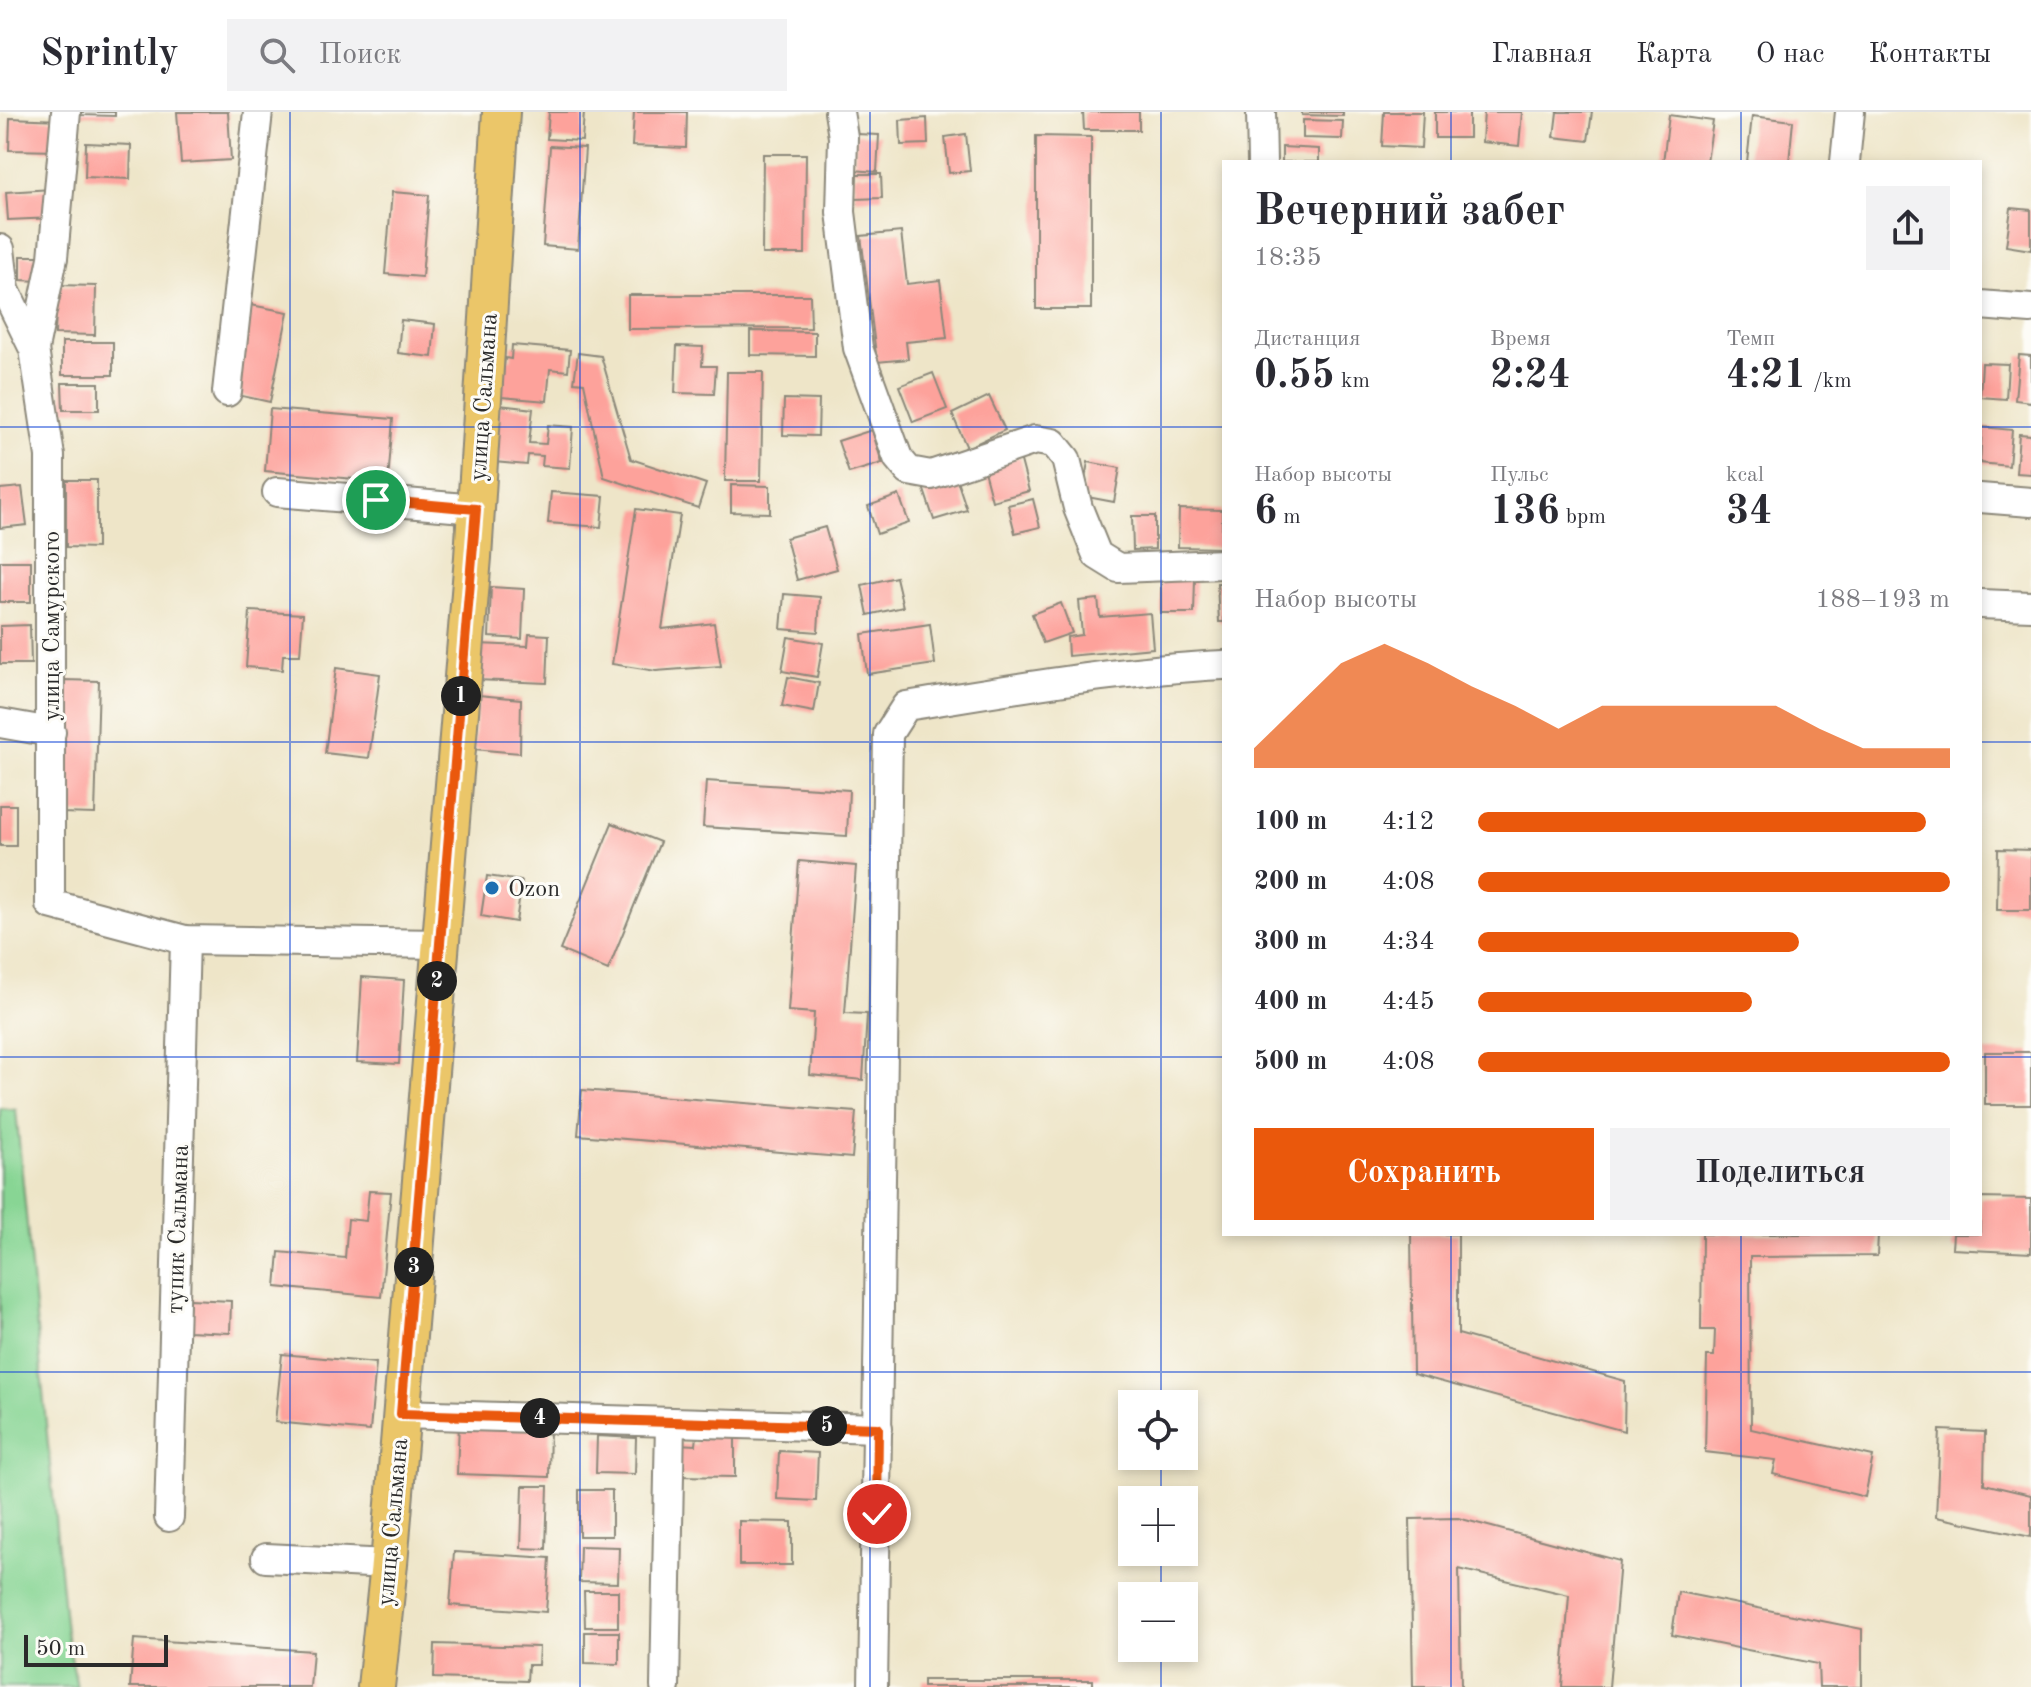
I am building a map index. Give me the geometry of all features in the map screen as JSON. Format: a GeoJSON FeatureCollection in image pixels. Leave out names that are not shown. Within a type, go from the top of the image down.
{"type":"FeatureCollection","features":[{"type":"Feature","properties":{"kind":"main road","name":"улица Сальмана"},"geometry":{"type":"LineString","coordinates":[[376,1687],[389,1564],[476,509],[501,112]]}},
{"type":"Feature","properties":{"kind":"street","name":"улица Самурского"},"geometry":{"type":"LineString","coordinates":[[34,349],[53,258],[66,112]]}},
{"type":"Feature","properties":{"kind":"street"},"geometry":{"type":"LineString","coordinates":[[227,392],[258,112]]}},
{"type":"Feature","properties":{"kind":"street"},"geometry":{"type":"LineString","coordinates":[[839,112],[843,137],[841,212],[858,348],[898,458],[909,471],[931,475],[1035,440],[1053,443],[1066,459],[1078,508],[1097,555],[1118,568],[1222,564]]}},
{"type":"Feature","properties":{"kind":"street"},"geometry":{"type":"LineString","coordinates":[[1261,112],[1262,160]]}},
{"type":"Feature","properties":{"kind":"street"},"geometry":{"type":"LineString","coordinates":[[1845,160],[1850,112]]}},
{"type":"Feature","properties":{"kind":"street","name":"улица Самурского"},"geometry":{"type":"LineString","coordinates":[[0,249],[5,290],[34,349],[50,456],[50,904],[185,940]]}},
{"type":"Feature","properties":{"kind":"street"},"geometry":{"type":"LineString","coordinates":[[1982,305],[2031,309]]}},
{"type":"Feature","properties":{"kind":"street"},"geometry":{"type":"LineString","coordinates":[[277,492],[476,509]]}},
{"type":"Feature","properties":{"kind":"street"},"geometry":{"type":"LineString","coordinates":[[1982,498],[2031,502]]}},
{"type":"Feature","properties":{"kind":"street"},"geometry":{"type":"LineString","coordinates":[[1982,604],[2031,606]]}},
{"type":"Feature","properties":{"kind":"street"},"geometry":{"type":"LineString","coordinates":[[873,1687],[888,734],[906,706],[1076,678],[1159,668],[1222,665]]}},
{"type":"Feature","properties":{"kind":"street"},"geometry":{"type":"LineString","coordinates":[[0,723],[51,732]]}},
{"type":"Feature","properties":{"kind":"street"},"geometry":{"type":"LineString","coordinates":[[185,940],[441,944]]}},
{"type":"Feature","properties":{"kind":"street","name":"тупик Сальмана"},"geometry":{"type":"LineString","coordinates":[[169,1517],[185,940]]}},
{"type":"Feature","properties":{"kind":"street"},"geometry":{"type":"LineString","coordinates":[[401,1414],[878,1428]]}},
{"type":"Feature","properties":{"kind":"street"},"geometry":{"type":"LineString","coordinates":[[665,1687],[670,1422]]}},
{"type":"Feature","properties":{"kind":"street"},"geometry":{"type":"LineString","coordinates":[[266,1558],[389,1564]]}},
{"type":"Feature","properties":{"kind":"green space"},"geometry":{"type":"Polygon","coordinates":[[[0,1108],[16,1110],[66,1632],[77,1687],[0,1687],[0,1108]]]}},
{"type":"Feature","properties":{"kind":"building"},"geometry":{"type":"Polygon","coordinates":[[[81,112],[115,112],[115,116],[81,115],[81,112]]]}},
{"type":"Feature","properties":{"kind":"building"},"geometry":{"type":"Polygon","coordinates":[[[177,112],[228,112],[231,160],[181,163],[177,112]]]}},
{"type":"Feature","properties":{"kind":"building"},"geometry":{"type":"Polygon","coordinates":[[[549,112],[584,112],[582,141],[547,139],[549,112]]]}},
{"type":"Feature","properties":{"kind":"building"},"geometry":{"type":"Polygon","coordinates":[[[634,112],[687,112],[686,148],[632,146],[634,112]]]}},
{"type":"Feature","properties":{"kind":"building"},"geometry":{"type":"Polygon","coordinates":[[[1083,112],[1139,112],[1139,130],[1084,130],[1083,112]]]}},
{"type":"Feature","properties":{"kind":"building"},"geometry":{"type":"Polygon","coordinates":[[[1302,112],[1343,112],[1343,116],[1302,115],[1302,112]]]}},
{"type":"Feature","properties":{"kind":"building"},"geometry":{"type":"Polygon","coordinates":[[[1384,112],[1423,112],[1421,148],[1382,146],[1384,112]]]}},
{"type":"Feature","properties":{"kind":"building"},"geometry":{"type":"Polygon","coordinates":[[[1435,112],[1469,112],[1469,138],[1435,138],[1435,112]]]}},
{"type":"Feature","properties":{"kind":"building"},"geometry":{"type":"Polygon","coordinates":[[[1484,112],[1522,112],[1519,146],[1482,142],[1484,112]]]}},
{"type":"Feature","properties":{"kind":"building"},"geometry":{"type":"Polygon","coordinates":[[[1557,112],[1592,112],[1588,141],[1554,137],[1557,112]]]}},
{"type":"Feature","properties":{"kind":"building"},"geometry":{"type":"Polygon","coordinates":[[[1669,115],[1713,121],[1707,160],[1663,160],[1669,115]]]}},
{"type":"Feature","properties":{"kind":"building"},"geometry":{"type":"Polygon","coordinates":[[[1752,116],[1793,121],[1789,160],[1747,160],[1752,116]]]}},
{"type":"Feature","properties":{"kind":"building"},"geometry":{"type":"Polygon","coordinates":[[[10,118],[61,120],[60,151],[9,150],[10,118]]]}},
{"type":"Feature","properties":{"kind":"building"},"geometry":{"type":"Polygon","coordinates":[[[927,118],[928,144],[901,145],[900,120],[927,118]]]}},
{"type":"Feature","properties":{"kind":"building"},"geometry":{"type":"Polygon","coordinates":[[[1303,120],[1343,121],[1342,139],[1303,138],[1303,120]]]}},
{"type":"Feature","properties":{"kind":"building"},"geometry":{"type":"Polygon","coordinates":[[[856,134],[879,135],[877,172],[854,170],[856,134]]]}},
{"type":"Feature","properties":{"kind":"building"},"geometry":{"type":"Polygon","coordinates":[[[966,134],[970,171],[949,173],[945,137],[966,134]]]}},
{"type":"Feature","properties":{"kind":"building"},"geometry":{"type":"Polygon","coordinates":[[[1036,136],[1091,137],[1091,309],[1036,309],[1036,136]]]}},
{"type":"Feature","properties":{"kind":"building"},"geometry":{"type":"Polygon","coordinates":[[[86,143],[131,145],[130,179],[85,177],[86,143]]]}},
{"type":"Feature","properties":{"kind":"building"},"geometry":{"type":"Polygon","coordinates":[[[550,146],[585,148],[578,249],[543,246],[550,146]]]}},
{"type":"Feature","properties":{"kind":"building"},"geometry":{"type":"Polygon","coordinates":[[[1282,147],[1319,149],[1319,160],[1282,160],[1282,147]]]}},
{"type":"Feature","properties":{"kind":"building"},"geometry":{"type":"Polygon","coordinates":[[[763,154],[806,154],[805,254],[762,254],[763,154]]]}},
{"type":"Feature","properties":{"kind":"building"},"geometry":{"type":"Polygon","coordinates":[[[854,174],[881,174],[882,198],[855,199],[854,174]]]}},
{"type":"Feature","properties":{"kind":"building"},"geometry":{"type":"Polygon","coordinates":[[[51,189],[53,218],[8,220],[6,192],[51,189]]]}},
{"type":"Feature","properties":{"kind":"building"},"geometry":{"type":"Polygon","coordinates":[[[392,192],[429,195],[422,277],[385,274],[392,192]]]}},
{"type":"Feature","properties":{"kind":"building"},"geometry":{"type":"Polygon","coordinates":[[[2011,208],[2031,210],[2031,250],[2006,246],[2011,208]]]}},
{"type":"Feature","properties":{"kind":"building"},"geometry":{"type":"Polygon","coordinates":[[[901,232],[907,284],[940,280],[947,338],[906,342],[908,359],[877,362],[861,236],[901,232]]]}},
{"type":"Feature","properties":{"kind":"building"},"geometry":{"type":"Polygon","coordinates":[[[21,256],[39,256],[38,281],[21,280],[21,256]]]}},
{"type":"Feature","properties":{"kind":"building"},"geometry":{"type":"Polygon","coordinates":[[[57,285],[96,286],[95,335],[55,334],[57,285]]]}},
{"type":"Feature","properties":{"kind":"building"},"geometry":{"type":"Polygon","coordinates":[[[628,295],[810,295],[811,328],[628,329],[628,295]]]}},
{"type":"Feature","properties":{"kind":"building"},"geometry":{"type":"Polygon","coordinates":[[[251,305],[288,312],[270,402],[233,394],[251,305]]]}},
{"type":"Feature","properties":{"kind":"building"},"geometry":{"type":"Polygon","coordinates":[[[401,320],[435,324],[432,357],[398,353],[401,320]]]}},
{"type":"Feature","properties":{"kind":"building"},"geometry":{"type":"Polygon","coordinates":[[[750,331],[815,332],[815,356],[750,355],[750,331]]]}},
{"type":"Feature","properties":{"kind":"building"},"geometry":{"type":"Polygon","coordinates":[[[62,342],[113,342],[113,375],[62,375],[62,342]]]}},
{"type":"Feature","properties":{"kind":"building"},"geometry":{"type":"Polygon","coordinates":[[[512,345],[570,350],[568,371],[550,369],[547,401],[501,397],[505,358],[511,359],[512,345]]]}},
{"type":"Feature","properties":{"kind":"building"},"geometry":{"type":"Polygon","coordinates":[[[677,346],[703,347],[702,366],[716,366],[714,394],[675,393],[677,346]]]}},
{"type":"Feature","properties":{"kind":"building"},"geometry":{"type":"Polygon","coordinates":[[[578,353],[601,356],[631,459],[706,484],[698,508],[604,477],[584,383],[574,382],[578,353]]]}},
{"type":"Feature","properties":{"kind":"building"},"geometry":{"type":"Polygon","coordinates":[[[2019,355],[2031,356],[2031,402],[2015,400],[2019,355]]]}},
{"type":"Feature","properties":{"kind":"building"},"geometry":{"type":"Polygon","coordinates":[[[1982,363],[2008,364],[2006,399],[1982,397],[1982,363]]]}},
{"type":"Feature","properties":{"kind":"building"},"geometry":{"type":"Polygon","coordinates":[[[727,372],[763,372],[761,481],[725,481],[727,372]]]}},
{"type":"Feature","properties":{"kind":"building"},"geometry":{"type":"Polygon","coordinates":[[[933,373],[947,409],[913,422],[899,386],[933,373]]]}},
{"type":"Feature","properties":{"kind":"building"},"geometry":{"type":"Polygon","coordinates":[[[62,383],[99,383],[99,410],[63,410],[62,383]]]}},
{"type":"Feature","properties":{"kind":"building"},"geometry":{"type":"Polygon","coordinates":[[[989,396],[1005,430],[967,448],[952,414],[989,396]]]}},
{"type":"Feature","properties":{"kind":"building"},"geometry":{"type":"Polygon","coordinates":[[[784,399],[819,400],[818,436],[783,435],[784,399]]]}},
{"type":"Feature","properties":{"kind":"building"},"geometry":{"type":"Polygon","coordinates":[[[499,405],[533,409],[529,443],[546,444],[548,425],[573,427],[570,468],[542,466],[543,456],[528,455],[527,465],[494,462],[499,405]]]}},
{"type":"Feature","properties":{"kind":"building"},"geometry":{"type":"Polygon","coordinates":[[[270,409],[393,419],[388,482],[265,471],[270,409]]]}},
{"type":"Feature","properties":{"kind":"building"},"geometry":{"type":"Polygon","coordinates":[[[1982,427],[2012,430],[2009,466],[1982,463],[1982,427]]]}},
{"type":"Feature","properties":{"kind":"building"},"geometry":{"type":"Polygon","coordinates":[[[872,430],[882,463],[849,473],[838,441],[872,430]]]}},
{"type":"Feature","properties":{"kind":"building"},"geometry":{"type":"Polygon","coordinates":[[[2019,434],[2031,435],[2031,474],[2016,473],[2019,434]]]}},
{"type":"Feature","properties":{"kind":"building"},"geometry":{"type":"Polygon","coordinates":[[[1020,457],[1029,491],[992,501],[983,467],[1020,457]]]}},
{"type":"Feature","properties":{"kind":"building"},"geometry":{"type":"Polygon","coordinates":[[[1088,462],[1120,468],[1114,502],[1082,496],[1088,462]]]}},
{"type":"Feature","properties":{"kind":"building"},"geometry":{"type":"Polygon","coordinates":[[[956,477],[967,510],[934,520],[923,487],[956,477]]]}},
{"type":"Feature","properties":{"kind":"building"},"geometry":{"type":"Polygon","coordinates":[[[66,480],[97,480],[97,548],[66,547],[66,480]]]}},
{"type":"Feature","properties":{"kind":"building"},"geometry":{"type":"Polygon","coordinates":[[[731,485],[770,486],[770,513],[731,512],[731,485]]]}},
{"type":"Feature","properties":{"kind":"building"},"geometry":{"type":"Polygon","coordinates":[[[22,487],[27,525],[0,528],[0,489],[22,487]]]}},
{"type":"Feature","properties":{"kind":"building"},"geometry":{"type":"Polygon","coordinates":[[[551,492],[604,496],[601,527],[548,523],[551,492]]]}},
{"type":"Feature","properties":{"kind":"building"},"geometry":{"type":"Polygon","coordinates":[[[899,495],[909,523],[877,534],[868,506],[899,495]]]}},
{"type":"Feature","properties":{"kind":"building"},"geometry":{"type":"Polygon","coordinates":[[[1033,499],[1040,527],[1015,533],[1008,505],[1033,499]]]}},
{"type":"Feature","properties":{"kind":"building"},"geometry":{"type":"Polygon","coordinates":[[[636,509],[680,515],[662,629],[714,623],[721,666],[656,671],[612,664],[636,509]]]}},
{"type":"Feature","properties":{"kind":"building"},"geometry":{"type":"Polygon","coordinates":[[[1179,509],[1222,510],[1222,548],[1178,547],[1179,509]]]}},
{"type":"Feature","properties":{"kind":"building"},"geometry":{"type":"Polygon","coordinates":[[[1132,516],[1155,516],[1155,549],[1133,550],[1132,516]]]}},
{"type":"Feature","properties":{"kind":"building"},"geometry":{"type":"Polygon","coordinates":[[[825,527],[837,569],[797,580],[786,538],[825,527]]]}},
{"type":"Feature","properties":{"kind":"building"},"geometry":{"type":"Polygon","coordinates":[[[0,561],[31,561],[31,602],[0,602],[0,561]]]}},
{"type":"Feature","properties":{"kind":"building"},"geometry":{"type":"Polygon","coordinates":[[[896,577],[903,607],[868,615],[862,585],[896,577]]]}},
{"type":"Feature","properties":{"kind":"building"},"geometry":{"type":"Polygon","coordinates":[[[1161,578],[1195,579],[1194,613],[1161,613],[1161,578]]]}},
{"type":"Feature","properties":{"kind":"building"},"geometry":{"type":"Polygon","coordinates":[[[1217,583],[1222,583],[1222,622],[1219,622],[1217,583]]]}},
{"type":"Feature","properties":{"kind":"building"},"geometry":{"type":"Polygon","coordinates":[[[491,587],[524,589],[522,639],[489,637],[491,587]]]}},
{"type":"Feature","properties":{"kind":"building"},"geometry":{"type":"Polygon","coordinates":[[[784,594],[820,597],[818,632],[781,629],[784,594]]]}},
{"type":"Feature","properties":{"kind":"building"},"geometry":{"type":"Polygon","coordinates":[[[1098,599],[1100,617],[1150,613],[1153,648],[1068,656],[1067,637],[1082,635],[1079,601],[1098,599]]]}},
{"type":"Feature","properties":{"kind":"building"},"geometry":{"type":"Polygon","coordinates":[[[1061,603],[1072,633],[1043,643],[1032,614],[1061,603]]]}},
{"type":"Feature","properties":{"kind":"building"},"geometry":{"type":"Polygon","coordinates":[[[250,611],[303,614],[300,655],[283,655],[282,670],[246,667],[250,611]]]}},
{"type":"Feature","properties":{"kind":"building"},"geometry":{"type":"Polygon","coordinates":[[[930,624],[935,664],[867,674],[862,634],[930,624]]]}},
{"type":"Feature","properties":{"kind":"building"},"geometry":{"type":"Polygon","coordinates":[[[30,625],[31,664],[0,664],[0,626],[30,625]]]}},
{"type":"Feature","properties":{"kind":"building"},"geometry":{"type":"Polygon","coordinates":[[[529,634],[549,635],[547,683],[476,680],[478,644],[528,646],[529,634]]]}},
{"type":"Feature","properties":{"kind":"building"},"geometry":{"type":"Polygon","coordinates":[[[788,637],[823,643],[817,677],[782,671],[788,637]]]}},
{"type":"Feature","properties":{"kind":"building"},"geometry":{"type":"Polygon","coordinates":[[[336,668],[380,674],[369,758],[325,753],[336,668]]]}},
{"type":"Feature","properties":{"kind":"building"},"geometry":{"type":"Polygon","coordinates":[[[788,677],[819,683],[814,712],[782,706],[788,677]]]}},
{"type":"Feature","properties":{"kind":"building"},"geometry":{"type":"Polygon","coordinates":[[[64,680],[99,681],[95,814],[61,813],[64,680]]]}},
{"type":"Feature","properties":{"kind":"building"},"geometry":{"type":"Polygon","coordinates":[[[478,695],[521,699],[520,753],[474,749],[478,695]]]}},
{"type":"Feature","properties":{"kind":"building"},"geometry":{"type":"Polygon","coordinates":[[[706,781],[849,790],[847,836],[703,827],[706,781]]]}},
{"type":"Feature","properties":{"kind":"building"},"geometry":{"type":"Polygon","coordinates":[[[0,805],[16,805],[16,846],[0,846],[0,805]]]}},
{"type":"Feature","properties":{"kind":"building"},"geometry":{"type":"Polygon","coordinates":[[[612,823],[660,842],[608,970],[560,950],[612,823]]]}},
{"type":"Feature","properties":{"kind":"building"},"geometry":{"type":"Polygon","coordinates":[[[1998,849],[2031,850],[2031,910],[1997,910],[1998,849]]]}},
{"type":"Feature","properties":{"kind":"building"},"geometry":{"type":"Polygon","coordinates":[[[799,861],[856,866],[845,1013],[867,1014],[863,1080],[810,1075],[814,1013],[788,1011],[799,861]]]}},
{"type":"Feature","properties":{"kind":"building"},"geometry":{"type":"Polygon","coordinates":[[[487,876],[522,881],[516,922],[481,916],[487,876]]]}},
{"type":"Feature","properties":{"kind":"building"},"geometry":{"type":"Polygon","coordinates":[[[362,977],[404,980],[399,1064],[357,1062],[362,977]]]}},
{"type":"Feature","properties":{"kind":"building"},"geometry":{"type":"Polygon","coordinates":[[[1985,1052],[2031,1052],[2031,1105],[1985,1105],[1985,1052]]]}},
{"type":"Feature","properties":{"kind":"building"},"geometry":{"type":"Polygon","coordinates":[[[582,1090],[856,1112],[852,1158],[578,1135],[582,1090]]]}},
{"type":"Feature","properties":{"kind":"building"},"geometry":{"type":"Polygon","coordinates":[[[369,1191],[391,1192],[381,1297],[276,1287],[279,1252],[345,1258],[348,1219],[366,1221],[369,1191]]]}},
{"type":"Feature","properties":{"kind":"building"},"geometry":{"type":"Polygon","coordinates":[[[1982,1198],[2031,1199],[2031,1253],[1952,1249],[1953,1236],[1982,1236],[1982,1198]]]}},
{"type":"Feature","properties":{"kind":"building"},"geometry":{"type":"Polygon","coordinates":[[[1411,1236],[1458,1236],[1458,1334],[1625,1381],[1624,1431],[1413,1374],[1411,1236]]]}},
{"type":"Feature","properties":{"kind":"building"},"geometry":{"type":"Polygon","coordinates":[[[1702,1236],[1878,1236],[1877,1256],[1750,1257],[1751,1429],[1873,1456],[1865,1497],[1773,1474],[1776,1460],[1705,1452],[1707,1356],[1714,1356],[1715,1330],[1701,1330],[1702,1236]]]}},
{"type":"Feature","properties":{"kind":"building"},"geometry":{"type":"Polygon","coordinates":[[[190,1299],[231,1301],[230,1333],[188,1331],[190,1299]]]}},
{"type":"Feature","properties":{"kind":"building"},"geometry":{"type":"Polygon","coordinates":[[[282,1354],[376,1363],[370,1431],[275,1422],[282,1354]]]}},
{"type":"Feature","properties":{"kind":"building"},"geometry":{"type":"Polygon","coordinates":[[[459,1423],[550,1426],[549,1477],[457,1474],[459,1423]]]}},
{"type":"Feature","properties":{"kind":"building"},"geometry":{"type":"Polygon","coordinates":[[[1940,1430],[1985,1432],[1984,1484],[2031,1495],[2031,1537],[1936,1517],[1940,1430]]]}},
{"type":"Feature","properties":{"kind":"building"},"geometry":{"type":"Polygon","coordinates":[[[597,1436],[636,1438],[635,1474],[596,1473],[597,1436]]]}},
{"type":"Feature","properties":{"kind":"building"},"geometry":{"type":"Polygon","coordinates":[[[697,1436],[735,1436],[735,1477],[676,1476],[677,1444],[696,1445],[697,1436]]]}},
{"type":"Feature","properties":{"kind":"building"},"geometry":{"type":"Polygon","coordinates":[[[779,1451],[818,1453],[816,1501],[777,1499],[779,1451]]]}},
{"type":"Feature","properties":{"kind":"building"},"geometry":{"type":"Polygon","coordinates":[[[523,1486],[548,1486],[546,1549],[521,1548],[523,1486]]]}},
{"type":"Feature","properties":{"kind":"building"},"geometry":{"type":"Polygon","coordinates":[[[579,1490],[612,1490],[612,1536],[579,1536],[579,1490]]]}},
{"type":"Feature","properties":{"kind":"building"},"geometry":{"type":"Polygon","coordinates":[[[1458,1518],[1620,1561],[1609,1687],[1562,1687],[1569,1595],[1459,1569],[1461,1687],[1413,1687],[1410,1519],[1458,1518]]]}},
{"type":"Feature","properties":{"kind":"building"},"geometry":{"type":"Polygon","coordinates":[[[739,1521],[792,1522],[792,1565],[739,1565],[739,1521]]]}},
{"type":"Feature","properties":{"kind":"building"},"geometry":{"type":"Polygon","coordinates":[[[580,1546],[619,1547],[618,1583],[579,1582],[580,1546]]]}},
{"type":"Feature","properties":{"kind":"building"},"geometry":{"type":"Polygon","coordinates":[[[454,1552],[550,1558],[546,1612],[450,1605],[454,1552]]]}},
{"type":"Feature","properties":{"kind":"building"},"geometry":{"type":"Polygon","coordinates":[[[584,1591],[618,1591],[618,1627],[585,1627],[584,1591]]]}},
{"type":"Feature","properties":{"kind":"building"},"geometry":{"type":"Polygon","coordinates":[[[1678,1592],[1862,1629],[1862,1687],[1819,1687],[1818,1664],[1672,1635],[1678,1592]]]}},
{"type":"Feature","properties":{"kind":"building"},"geometry":{"type":"Polygon","coordinates":[[[585,1632],[619,1632],[619,1664],[585,1663],[585,1632]]]}},
{"type":"Feature","properties":{"kind":"building"},"geometry":{"type":"Polygon","coordinates":[[[134,1639],[313,1651],[310,1687],[130,1687],[134,1639]]]}},
{"type":"Feature","properties":{"kind":"building"},"geometry":{"type":"Polygon","coordinates":[[[435,1644],[539,1647],[538,1665],[528,1665],[527,1681],[434,1678],[435,1644]]]}},
{"type":"Feature","properties":{"kind":"building"},"geometry":{"type":"Polygon","coordinates":[[[923,1680],[1093,1680],[1093,1687],[923,1687],[923,1680]]]}},
{"type":"Feature","properties":{"kind":"place","name":"Ozon"},"geometry":{"type":"Point","coordinates":[492,888]}},
{"type":"Feature","properties":{"kind":"route"},"geometry":{"type":"LineString","coordinates":[[376,500],[476,509],[401,1414],[878,1428],[877,1514]]}}]}
